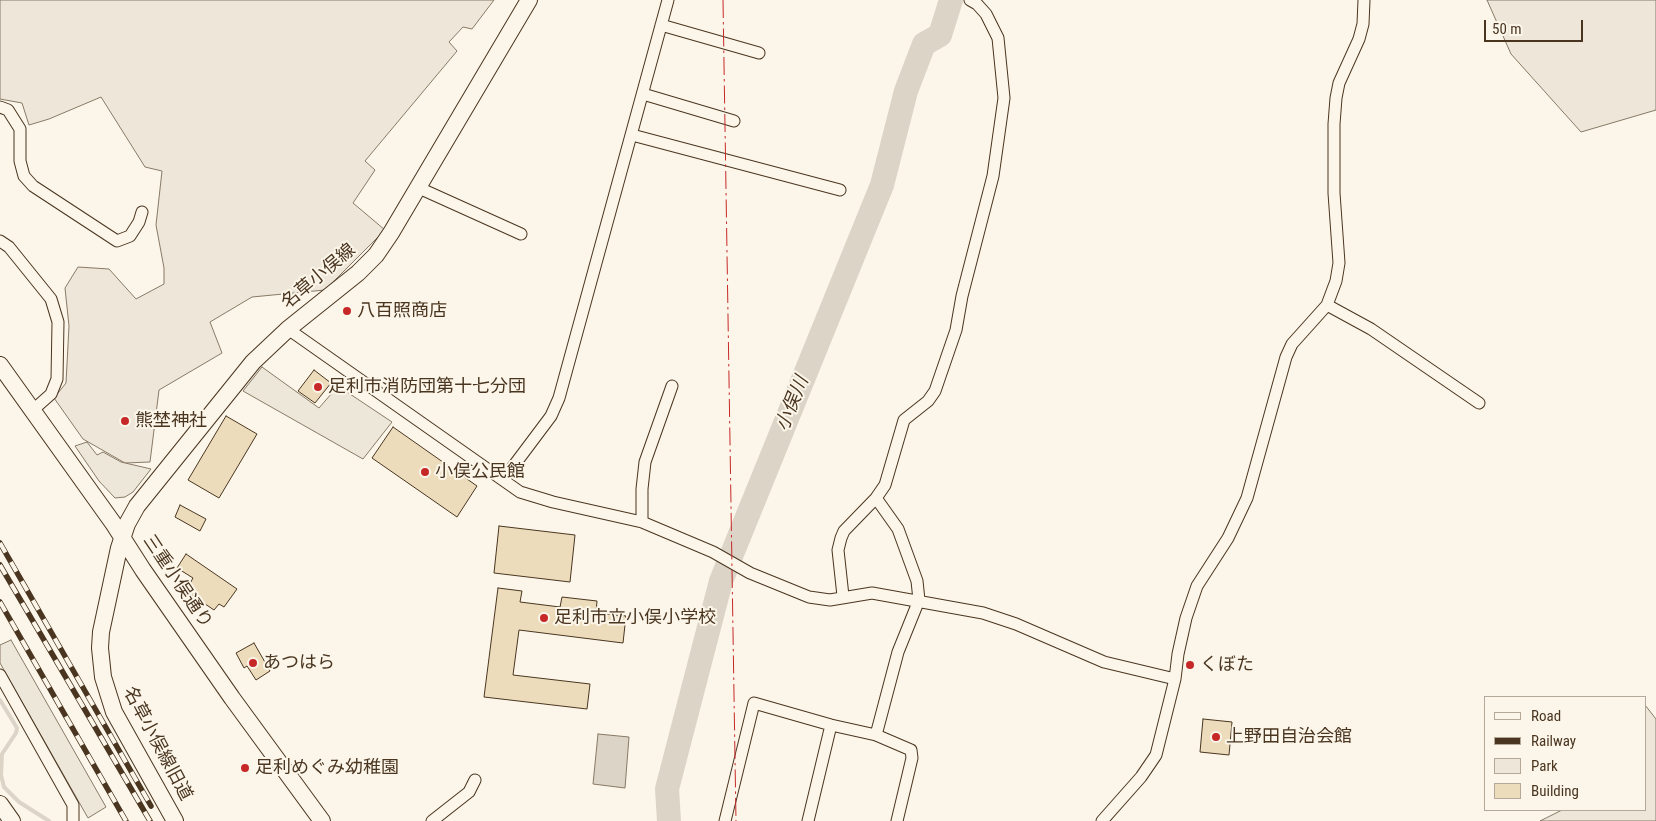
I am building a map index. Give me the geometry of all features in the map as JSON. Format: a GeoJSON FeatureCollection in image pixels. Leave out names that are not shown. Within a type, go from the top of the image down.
{"type":"FeatureCollection","features":[{"type":"Feature","properties":{"kind":"main road","name":"名草小俣線"},"geometry":{"type":"LineString","coordinates":[[122,537],[137,506],[241,376],[288,329],[367,265],[391,233],[529,0]]}},
{"type":"Feature","properties":{"kind":"main road","name":"三重小俣通り"},"geometry":{"type":"LineString","coordinates":[[0,365],[122,537],[232,698],[322,821]]}},
{"type":"Feature","properties":{"kind":"main road","name":"名草小俣線旧道"},"geometry":{"type":"LineString","coordinates":[[122,537],[102,632],[100,648],[103,677],[114,712],[175,821]]}},
{"type":"Feature","properties":{"kind":"main road"},"geometry":{"type":"LineString","coordinates":[[0,804],[12,821]]}},
{"type":"Feature","properties":{"kind":"street"},"geometry":{"type":"LineString","coordinates":[[503,480],[551,416],[559,398],[668,0]]}},
{"type":"Feature","properties":{"kind":"street"},"geometry":{"type":"LineString","coordinates":[[843,596],[838,550],[841,538],[851,522],[876,498],[888,477],[904,420],[928,401],[941,376],[956,330],[962,296],[993,176],[1004,98],[998,38],[986,14],[977,4],[970,0]]}},
{"type":"Feature","properties":{"kind":"street"},"geometry":{"type":"LineString","coordinates":[[1102,821],[1141,777],[1156,755],[1175,678],[1178,654],[1197,586],[1228,538],[1247,498],[1286,357],[1292,344],[1327,305],[1336,281],[1338,263],[1334,193],[1334,124],[1336,98],[1340,83],[1359,39],[1363,24],[1364,0]]}},
{"type":"Feature","properties":{"kind":"street"},"geometry":{"type":"LineString","coordinates":[[662,25],[759,53]]}},
{"type":"Feature","properties":{"kind":"street"},"geometry":{"type":"LineString","coordinates":[[643,94],[734,121]]}},
{"type":"Feature","properties":{"kind":"street"},"geometry":{"type":"LineString","coordinates":[[0,107],[8,110],[20,129],[20,161],[24,176],[33,186],[117,241],[130,236],[139,222],[142,212]]}},
{"type":"Feature","properties":{"kind":"street"},"geometry":{"type":"LineString","coordinates":[[632,135],[840,190]]}},
{"type":"Feature","properties":{"kind":"street"},"geometry":{"type":"LineString","coordinates":[[418,188],[521,234]]}},
{"type":"Feature","properties":{"kind":"street"},"geometry":{"type":"LineString","coordinates":[[0,241],[9,247],[51,298],[58,322],[57,379],[51,394],[33,410]]}},
{"type":"Feature","properties":{"kind":"street"},"geometry":{"type":"LineString","coordinates":[[1327,305],[1371,329],[1479,403]]}},
{"type":"Feature","properties":{"kind":"street"},"geometry":{"type":"LineString","coordinates":[[288,329],[520,492],[552,502],[642,522],[809,597],[830,600],[843,596],[872,593],[983,613],[1104,662],[1175,678]]}},
{"type":"Feature","properties":{"kind":"street"},"geometry":{"type":"LineString","coordinates":[[642,522],[642,489],[645,462],[672,386]]}},
{"type":"Feature","properties":{"kind":"street"},"geometry":{"type":"LineString","coordinates":[[876,498],[898,529],[917,581],[919,600],[898,652],[876,735]]}},
{"type":"Feature","properties":{"kind":"street"},"geometry":{"type":"LineString","coordinates":[[0,674],[74,805],[73,821]]}},
{"type":"Feature","properties":{"kind":"street"},"geometry":{"type":"LineString","coordinates":[[725,821],[754,703],[831,725],[876,735],[911,750],[912,758],[897,821]]}},
{"type":"Feature","properties":{"kind":"street"},"geometry":{"type":"LineString","coordinates":[[808,821],[831,725]]}},
{"type":"Feature","properties":{"kind":"street"},"geometry":{"type":"LineString","coordinates":[[432,821],[468,792],[475,780]]}},
{"type":"Feature","properties":{"kind":"green space"},"geometry":{"type":"Polygon","coordinates":[[[0,0],[494,0],[472,29],[463,27],[449,42],[457,51],[365,161],[375,170],[353,203],[385,230],[325,290],[252,297],[210,322],[222,353],[159,390],[150,462],[125,463],[83,439],[54,398],[66,383],[69,326],[65,288],[78,267],[109,269],[136,299],[164,284],[164,268],[156,225],[162,171],[145,167],[101,97],[49,119],[29,125],[22,103],[0,99],[0,0]]]}},
{"type":"Feature","properties":{"kind":"green space"},"geometry":{"type":"Polygon","coordinates":[[[1487,0],[1656,0],[1656,110],[1581,132],[1511,54],[1487,0]]]}},
{"type":"Feature","properties":{"kind":"green space"},"geometry":{"type":"Polygon","coordinates":[[[1646,706],[1656,719],[1656,821],[1540,821],[1560,811],[1646,811],[1646,706]]]}},
{"type":"Feature","properties":{"kind":"shaded area"},"geometry":{"type":"Polygon","coordinates":[[[262,367],[319,408],[338,386],[392,422],[363,459],[243,391],[262,367]]]}},
{"type":"Feature","properties":{"kind":"shaded area"},"geometry":{"type":"Polygon","coordinates":[[[87,442],[97,455],[103,452],[121,462],[151,469],[133,492],[125,497],[115,498],[99,481],[75,446],[87,442]]]}},
{"type":"Feature","properties":{"kind":"shaded area"},"geometry":{"type":"Polygon","coordinates":[[[11,640],[106,807],[88,818],[0,663],[0,645],[11,640]]]}},
{"type":"Feature","properties":{"kind":"shaded area"},"geometry":{"type":"Polygon","coordinates":[[[598,734],[629,737],[625,788],[593,784],[598,734]]]}},
{"type":"Feature","properties":{"kind":"building"},"geometry":{"type":"Polygon","coordinates":[[[314,370],[331,383],[315,403],[298,391],[314,370]]]}},
{"type":"Feature","properties":{"kind":"building"},"geometry":{"type":"Polygon","coordinates":[[[226,416],[257,434],[219,498],[188,480],[226,416]]]}},
{"type":"Feature","properties":{"kind":"building","name":"小俣公民館"},"geometry":{"type":"Polygon","coordinates":[[[393,427],[477,486],[457,517],[372,458],[393,427]]]}},
{"type":"Feature","properties":{"kind":"building"},"geometry":{"type":"Polygon","coordinates":[[[180,505],[206,519],[200,531],[175,517],[180,505]]]}},
{"type":"Feature","properties":{"kind":"building"},"geometry":{"type":"Polygon","coordinates":[[[499,526],[575,535],[570,582],[494,573],[499,526]]]}},
{"type":"Feature","properties":{"kind":"building"},"geometry":{"type":"Polygon","coordinates":[[[186,554],[237,589],[224,607],[219,604],[214,610],[186,591],[193,578],[177,568],[186,554]]]}},
{"type":"Feature","properties":{"kind":"building"},"geometry":{"type":"Polygon","coordinates":[[[498,588],[522,591],[520,602],[560,607],[562,597],[597,601],[596,613],[626,616],[623,643],[519,630],[513,675],[590,684],[587,709],[484,697],[498,588]]]}},
{"type":"Feature","properties":{"kind":"building"},"geometry":{"type":"Polygon","coordinates":[[[254,643],[270,671],[256,680],[247,666],[244,668],[236,653],[254,643]]]}},
{"type":"Feature","properties":{"kind":"building","name":"上野田自治会館"},"geometry":{"type":"Polygon","coordinates":[[[1203,719],[1232,722],[1229,755],[1200,752],[1203,719]]]}},
{"type":"Feature","properties":{"kind":"waterway","name":"小俣川"},"geometry":{"type":"LineString","coordinates":[[669,821],[667,789],[721,581],[882,185],[906,91],[924,44],[940,35],[951,0]]}},
{"type":"Feature","properties":{"kind":"waterway"},"geometry":{"type":"LineString","coordinates":[[0,700],[17,728],[16,733],[2,754],[1,775],[4,787],[19,802],[49,821]]}},
{"type":"Feature","properties":{"kind":"railway"},"geometry":{"type":"LineString","coordinates":[[0,543],[151,806]]}},
{"type":"Feature","properties":{"kind":"railway"},"geometry":{"type":"LineString","coordinates":[[0,565],[150,821]]}},
{"type":"Feature","properties":{"kind":"railway"},"geometry":{"type":"LineString","coordinates":[[0,602],[126,821]]}},
{"type":"Feature","properties":{"kind":"power"},"geometry":{"type":"LineString","coordinates":[[723,0],[736,821]]}},
{"type":"Feature","properties":{"kind":"place","name":"八百照商店"},"geometry":{"type":"Point","coordinates":[347,311]}},
{"type":"Feature","properties":{"kind":"place","name":"足利市消防団第十七分団"},"geometry":{"type":"Point","coordinates":[318,387]}},
{"type":"Feature","properties":{"kind":"place","name":"熊埜神社"},"geometry":{"type":"Point","coordinates":[125,421]}},
{"type":"Feature","properties":{"kind":"place","name":"小俣公民館"},"geometry":{"type":"Point","coordinates":[425,472]}},
{"type":"Feature","properties":{"kind":"place","name":"足利市立小俣小学校"},"geometry":{"type":"Point","coordinates":[544,618]}},
{"type":"Feature","properties":{"kind":"place","name":"あつはら"},"geometry":{"type":"Point","coordinates":[253,663]}},
{"type":"Feature","properties":{"kind":"place","name":"くぼた"},"geometry":{"type":"Point","coordinates":[1190,665]}},
{"type":"Feature","properties":{"kind":"place","name":"上野田自治会館"},"geometry":{"type":"Point","coordinates":[1216,737]}},
{"type":"Feature","properties":{"kind":"place","name":"足利めぐみ幼稚園"},"geometry":{"type":"Point","coordinates":[245,768]}}]}
